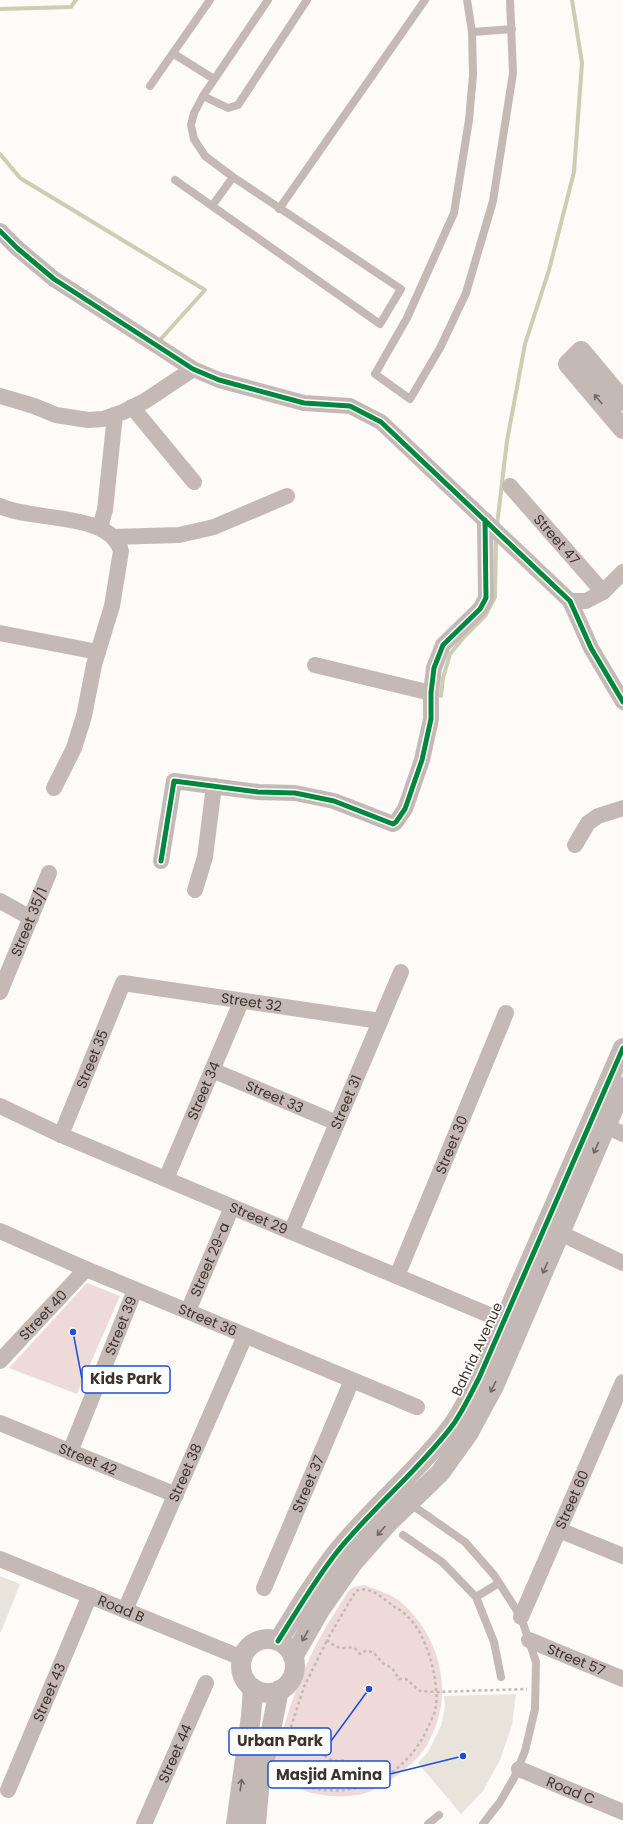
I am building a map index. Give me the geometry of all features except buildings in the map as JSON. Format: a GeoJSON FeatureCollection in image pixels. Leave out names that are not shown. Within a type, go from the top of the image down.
{"type":"FeatureCollection","features":[{"type":"Feature","properties":{"kind":"street"},"geometry":{"type":"LineString","coordinates":[[0,231],[17,248],[54,279],[193,369],[219,380],[304,403],[350,406],[381,422],[570,601],[591,648],[623,702]]}},
{"type":"Feature","properties":{"kind":"street"},"geometry":{"type":"LineString","coordinates":[[623,401],[575,358],[623,429]]}},
{"type":"Feature","properties":{"kind":"street"},"geometry":{"type":"LineString","coordinates":[[0,396],[34,406],[56,415],[88,420],[103,419],[145,401],[193,369]]}},
{"type":"Feature","properties":{"kind":"street"},"geometry":{"type":"LineString","coordinates":[[132,407],[194,482]]}},
{"type":"Feature","properties":{"kind":"street"},"geometry":{"type":"LineString","coordinates":[[100,527],[105,510],[115,415]]}},
{"type":"Feature","properties":{"kind":"street","name":"Street 47"},"geometry":{"type":"LineString","coordinates":[[510,486],[603,592]]}},
{"type":"Feature","properties":{"kind":"street"},"geometry":{"type":"LineString","coordinates":[[114,537],[179,535],[214,527],[287,496]]}},
{"type":"Feature","properties":{"kind":"street"},"geometry":{"type":"LineString","coordinates":[[0,506],[21,514],[78,522],[100,527],[114,537],[121,551],[112,606],[98,652],[84,716],[74,748],[54,788]]}},
{"type":"Feature","properties":{"kind":"street"},"geometry":{"type":"LineString","coordinates":[[161,861],[174,781],[258,792],[295,793],[334,801],[393,824],[396,822],[405,809],[422,760],[431,719],[431,693],[434,668],[443,645],[480,609],[486,598],[488,522]]}},
{"type":"Feature","properties":{"kind":"street"},"geometry":{"type":"LineString","coordinates":[[570,601],[586,601],[603,592],[623,572]]}},
{"type":"Feature","properties":{"kind":"street"},"geometry":{"type":"LineString","coordinates":[[0,633],[98,652]]}},
{"type":"Feature","properties":{"kind":"street"},"geometry":{"type":"LineString","coordinates":[[315,665],[431,693]]}},
{"type":"Feature","properties":{"kind":"street"},"geometry":{"type":"LineString","coordinates":[[196,890],[205,857],[214,786]]}},
{"type":"Feature","properties":{"kind":"street"},"geometry":{"type":"LineString","coordinates":[[576,845],[588,823],[598,816],[623,808]]}},
{"type":"Feature","properties":{"kind":"street","name":"Street 35/1"},"geometry":{"type":"LineString","coordinates":[[0,992],[49,873]]}},
{"type":"Feature","properties":{"kind":"street"},"geometry":{"type":"LineString","coordinates":[[0,901],[31,918]]}},
{"type":"Feature","properties":{"kind":"street","name":"Street 31"},"geometry":{"type":"LineString","coordinates":[[291,1232],[401,972]]}},
{"type":"Feature","properties":{"kind":"street","name":"Street 32"},"geometry":{"type":"LineString","coordinates":[[122,983],[241,1002],[380,1021]]}},
{"type":"Feature","properties":{"kind":"street","name":"Street 35"},"geometry":{"type":"LineString","coordinates":[[61,1135],[122,983]]}},
{"type":"Feature","properties":{"kind":"street","name":"Street 34"},"geometry":{"type":"LineString","coordinates":[[166,1179],[241,1002]]}},
{"type":"Feature","properties":{"kind":"street","name":"Street 30"},"geometry":{"type":"LineString","coordinates":[[397,1276],[506,1012]]}},
{"type":"Feature","properties":{"kind":"street","name":"Bahria Avenue"},"geometry":{"type":"LineString","coordinates":[[293,1657],[320,1610],[352,1564],[389,1522],[440,1473],[468,1434],[494,1386],[511,1324],[623,1048]]}},
{"type":"Feature","properties":{"kind":"street","name":"Street 33"},"geometry":{"type":"LineString","coordinates":[[212,1070],[336,1123]]}},
{"type":"Feature","properties":{"kind":"street","name":"Bahria Avenue"},"geometry":{"type":"LineString","coordinates":[[278,1641],[304,1599],[338,1552],[375,1509],[422,1461],[453,1425],[511,1324],[614,1130],[623,1087]]}},
{"type":"Feature","properties":{"kind":"street","name":"Street 29"},"geometry":{"type":"LineString","coordinates":[[0,1106],[61,1135],[511,1324]]}},
{"type":"Feature","properties":{"kind":"street","name":"Street 29-a"},"geometry":{"type":"LineString","coordinates":[[188,1311],[232,1207]]}},
{"type":"Feature","properties":{"kind":"street","name":"Street 36"},"geometry":{"type":"LineString","coordinates":[[0,1231],[135,1290],[416,1407]]}},
{"type":"Feature","properties":{"kind":"street"},"geometry":{"type":"LineString","coordinates":[[560,1233],[623,1263]]}},
{"type":"Feature","properties":{"kind":"street","name":"Street 40"},"geometry":{"type":"LineString","coordinates":[[0,1361],[86,1269]]}},
{"type":"Feature","properties":{"kind":"street","name":"Street 39"},"geometry":{"type":"LineString","coordinates":[[70,1452],[135,1290]]}},
{"type":"Feature","properties":{"kind":"street","name":"Street 38"},"geometry":{"type":"LineString","coordinates":[[125,1610],[246,1336]]}},
{"type":"Feature","properties":{"kind":"street","name":"Street 37"},"geometry":{"type":"LineString","coordinates":[[264,1588],[352,1380]]}},
{"type":"Feature","properties":{"kind":"street","name":"Street 60"},"geometry":{"type":"LineString","coordinates":[[521,1617],[623,1382]]}},
{"type":"Feature","properties":{"kind":"street","name":"Street 42"},"geometry":{"type":"LineString","coordinates":[[0,1423],[176,1495]]}},
{"type":"Feature","properties":{"kind":"street"},"geometry":{"type":"LineString","coordinates":[[559,1530],[623,1556]]}},
{"type":"Feature","properties":{"kind":"street","name":"Road B"},"geometry":{"type":"LineString","coordinates":[[0,1559],[242,1658]]}},
{"type":"Feature","properties":{"kind":"street","name":"Street 43"},"geometry":{"type":"LineString","coordinates":[[8,1790],[90,1596]]}},
{"type":"Feature","properties":{"kind":"street"},"geometry":{"type":"LineString","coordinates":[[270,1639],[278,1641],[285,1645],[293,1657],[293,1673],[290,1680],[279,1690],[262,1692],[253,1688],[247,1683],[242,1675],[242,1658],[249,1646],[261,1640],[270,1639]]}},
{"type":"Feature","properties":{"kind":"street","name":"Street 57"},"geometry":{"type":"LineString","coordinates":[[529,1640],[623,1679]]}},
{"type":"Feature","properties":{"kind":"street","name":"Street 44"},"geometry":{"type":"LineString","coordinates":[[144,1824],[206,1683]]}},
{"type":"Feature","properties":{"kind":"street"},"geometry":{"type":"LineString","coordinates":[[236,1824],[251,1716],[253,1688]]}},
{"type":"Feature","properties":{"kind":"street"},"geometry":{"type":"LineString","coordinates":[[256,1824],[260,1790],[279,1690]]}},
{"type":"Feature","properties":{"kind":"street","name":"Road C"},"geometry":{"type":"LineString","coordinates":[[519,1769],[623,1812]]}},
{"type":"Feature","properties":{"kind":"lane"},"geometry":{"type":"LineString","coordinates":[[150,86],[174,54],[210,0]]}},
{"type":"Feature","properties":{"kind":"lane"},"geometry":{"type":"LineString","coordinates":[[175,180],[380,324],[401,289],[233,177],[205,156],[194,139],[191,126],[192,120],[202,96],[268,0]]}},
{"type":"Feature","properties":{"kind":"lane"},"geometry":{"type":"LineString","coordinates":[[202,96],[228,108],[238,105],[307,0]]}},
{"type":"Feature","properties":{"kind":"lane"},"geometry":{"type":"LineString","coordinates":[[279,209],[425,0]]}},
{"type":"Feature","properties":{"kind":"lane"},"geometry":{"type":"LineString","coordinates":[[467,0],[472,32],[472,75],[469,120],[454,213],[407,318],[375,374],[410,399],[440,348],[466,293],[494,201],[513,73],[510,0]]}},
{"type":"Feature","properties":{"kind":"lane"},"geometry":{"type":"LineString","coordinates":[[472,32],[512,29]]}},
{"type":"Feature","properties":{"kind":"lane"},"geometry":{"type":"LineString","coordinates":[[174,54],[214,79]]}},
{"type":"Feature","properties":{"kind":"lane"},"geometry":{"type":"LineString","coordinates":[[212,206],[233,177]]}},
{"type":"Feature","properties":{"kind":"lane"},"geometry":{"type":"LineString","coordinates":[[409,1503],[465,1542],[499,1583],[521,1617],[536,1662],[535,1709],[519,1769],[500,1802],[483,1824]]}},
{"type":"Feature","properties":{"kind":"lane"},"geometry":{"type":"LineString","coordinates":[[403,1536],[442,1562],[476,1597],[494,1642],[501,1677]]}},
{"type":"Feature","properties":{"kind":"lane"},"geometry":{"type":"LineString","coordinates":[[476,1597],[499,1583]]}},
{"type":"Feature","properties":{"kind":"lane"},"geometry":{"type":"LineString","coordinates":[[428,1824],[439,1815]]}},
{"type":"Feature","properties":{"kind":"path"},"geometry":{"type":"LineString","coordinates":[[280,1769],[278,1775],[291,1784],[329,1791],[352,1790],[371,1784],[394,1771],[410,1757],[421,1742],[435,1710],[436,1692],[434,1669],[428,1649],[409,1617],[386,1600],[367,1589],[356,1591],[327,1640],[304,1687],[286,1745]]}},
{"type":"Feature","properties":{"kind":"path"},"geometry":{"type":"LineString","coordinates":[[327,1640],[335,1646],[341,1648],[349,1646],[356,1648],[360,1654],[365,1652],[373,1652],[383,1663],[392,1668],[399,1679],[406,1678],[420,1691],[436,1692],[535,1689]]}},
{"type":"Feature","properties":{"kind":"path"},"geometry":{"type":"LineString","coordinates":[[287,1739],[311,1744],[325,1757],[333,1760],[345,1760],[351,1762],[364,1786]]}},
{"type":"Feature","properties":{"kind":"shaded area"},"geometry":{"type":"Polygon","coordinates":[[[87,1283],[120,1296],[77,1394],[9,1368],[87,1283]]]}},
{"type":"Feature","properties":{"kind":"shaded area"},"geometry":{"type":"Polygon","coordinates":[[[364,1585],[386,1593],[400,1601],[416,1618],[427,1633],[439,1666],[442,1684],[442,1701],[438,1718],[427,1745],[410,1765],[388,1782],[378,1788],[362,1794],[350,1796],[327,1796],[315,1794],[293,1787],[271,1777],[282,1732],[289,1711],[305,1668],[315,1647],[346,1594],[352,1588],[364,1585]]]}},
{"type":"Feature","properties":{"kind":"waterway"},"geometry":{"type":"LineString","coordinates":[[0,9],[71,7],[76,0]]}},
{"type":"Feature","properties":{"kind":"waterway"},"geometry":{"type":"LineString","coordinates":[[497,525],[507,441],[525,344],[549,270],[574,172],[582,63],[572,0]]}},
{"type":"Feature","properties":{"kind":"waterway"},"geometry":{"type":"LineString","coordinates":[[0,154],[20,178],[205,290],[160,340]]}},
{"type":"Feature","properties":{"kind":"waterway"},"geometry":{"type":"LineString","coordinates":[[441,696],[443,678],[450,654],[464,637],[485,616],[495,597],[496,538]]}},
{"type":"Feature","properties":{"kind":"cycle path"},"geometry":{"type":"LineString","coordinates":[[0,231],[17,248],[54,279],[193,369],[219,380],[304,403],[350,406],[381,422],[570,601],[591,648],[623,702]]}},
{"type":"Feature","properties":{"kind":"cycle path"},"geometry":{"type":"LineString","coordinates":[[161,861],[174,781],[258,792],[295,793],[334,801],[393,824],[396,822],[405,809],[422,760],[431,719],[431,693],[434,668],[443,645],[480,609],[486,598],[485,520]]}},
{"type":"Feature","properties":{"kind":"cycle path"},"geometry":{"type":"LineString","coordinates":[[278,1641],[337,1552],[365,1520],[439,1442],[452,1426],[467,1402],[479,1378],[623,1048]]}},
{"type":"Feature","properties":{"kind":"place","name":"Kids Park"},"geometry":{"type":"Point","coordinates":[73,1332]}},
{"type":"Feature","properties":{"kind":"place","name":"Urban Park"},"geometry":{"type":"Point","coordinates":[369,1689]}},
{"type":"Feature","properties":{"kind":"place","name":"Masjid Amina"},"geometry":{"type":"Point","coordinates":[463,1756]}}]}
